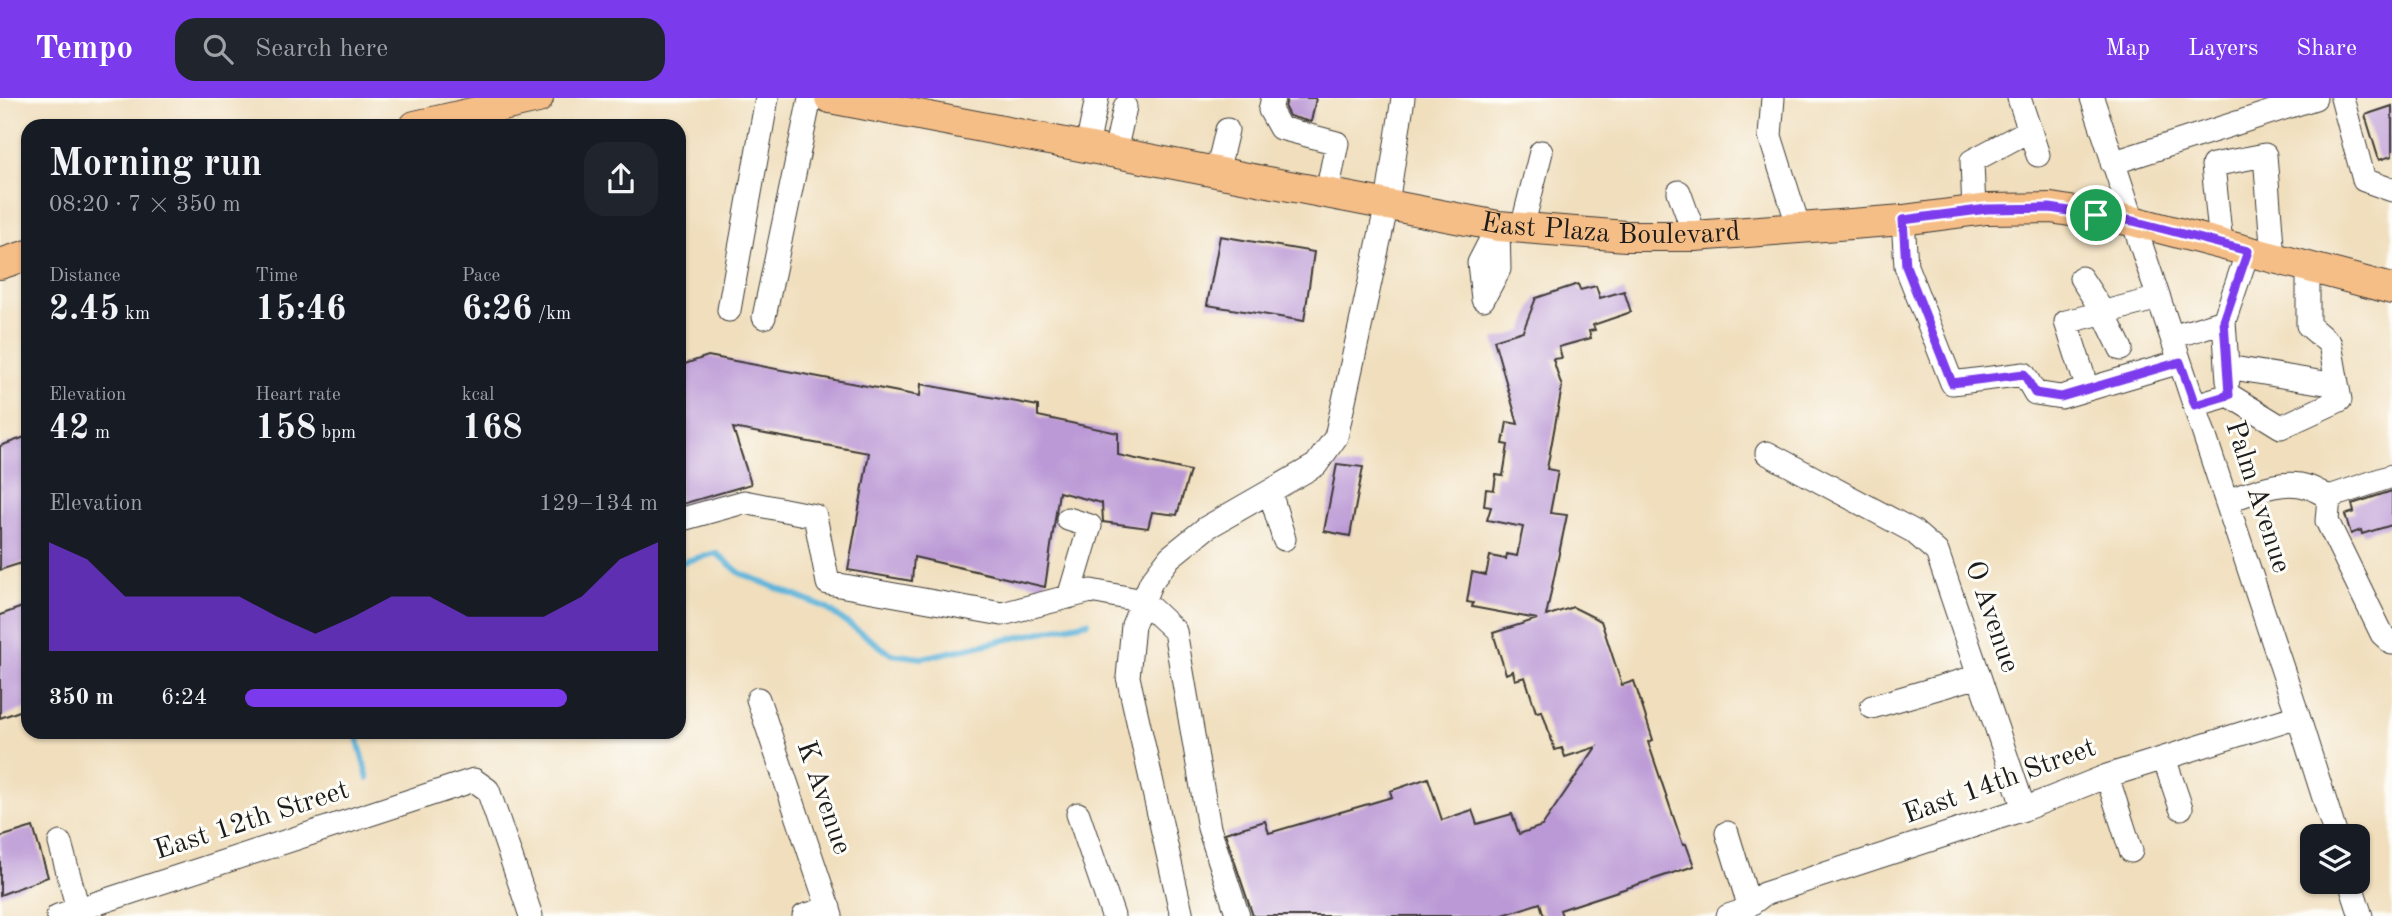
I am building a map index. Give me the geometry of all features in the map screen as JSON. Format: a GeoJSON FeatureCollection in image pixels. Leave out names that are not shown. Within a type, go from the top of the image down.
{"type":"FeatureCollection","features":[{"type":"Feature","properties":{"kind":"main road"},"geometry":{"type":"LineString","coordinates":[[430,119],[459,106],[538,98]]}},
{"type":"Feature","properties":{"kind":"main road","name":"East Plaza Boulevard"},"geometry":{"type":"LineString","coordinates":[[831,98],[1510,227],[1626,236],[1695,236],[1903,220],[1974,211],[2050,208],[2133,221],[2392,289]]}},
{"type":"Feature","properties":{"kind":"main road"},"geometry":{"type":"LineString","coordinates":[[0,264],[21,257]]}},
{"type":"Feature","properties":{"kind":"street"},"geometry":{"type":"LineString","coordinates":[[729,310],[767,98]]}},
{"type":"Feature","properties":{"kind":"street"},"geometry":{"type":"LineString","coordinates":[[764,317],[810,98]]}},
{"type":"Feature","properties":{"kind":"street"},"geometry":{"type":"LineString","coordinates":[[1097,98],[1101,150]]}},
{"type":"Feature","properties":{"kind":"street"},"geometry":{"type":"LineString","coordinates":[[1273,98],[1270,110],[1280,128],[1337,143],[1327,193]]}},
{"type":"Feature","properties":{"kind":"street"},"geometry":{"type":"LineString","coordinates":[[1182,916],[1128,677],[1133,625],[1151,582],[1170,558],[1206,528],[1315,465],[1336,437],[1387,204],[1403,98]]}},
{"type":"Feature","properties":{"kind":"street"},"geometry":{"type":"LineString","coordinates":[[1773,98],[1770,135],[1799,228]]}},
{"type":"Feature","properties":{"kind":"street"},"geometry":{"type":"LineString","coordinates":[[2019,98],[2038,155]]}},
{"type":"Feature","properties":{"kind":"street","name":"Palm Avenue"},"geometry":{"type":"LineString","coordinates":[[2092,98],[2332,824]]}},
{"type":"Feature","properties":{"kind":"street"},"geometry":{"type":"LineString","coordinates":[[2112,163],[2315,98]]}},
{"type":"Feature","properties":{"kind":"street"},"geometry":{"type":"LineString","coordinates":[[2342,98],[2364,180],[2392,190]]}},
{"type":"Feature","properties":{"kind":"street"},"geometry":{"type":"LineString","coordinates":[[1101,150],[1125,107]]}},
{"type":"Feature","properties":{"kind":"street"},"geometry":{"type":"LineString","coordinates":[[1217,172],[1227,130]]}},
{"type":"Feature","properties":{"kind":"street"},"geometry":{"type":"LineString","coordinates":[[1974,211],[1972,161],[2030,130]]}},
{"type":"Feature","properties":{"kind":"street"},"geometry":{"type":"LineString","coordinates":[[1510,227],[1541,152]]}},
{"type":"Feature","properties":{"kind":"street"},"geometry":{"type":"LineString","coordinates":[[1679,191],[1695,236]]}},
{"type":"Feature","properties":{"kind":"street"},"geometry":{"type":"LineString","coordinates":[[1903,220],[1906,266],[1952,383],[2024,374],[2035,393],[2061,397],[2180,362]]}},
{"type":"Feature","properties":{"kind":"street"},"geometry":{"type":"LineString","coordinates":[[2229,395],[2224,321],[2247,251]]}},
{"type":"Feature","properties":{"kind":"street"},"geometry":{"type":"LineString","coordinates":[[2195,405],[2229,395],[2281,427],[2340,400],[2330,344],[2308,325],[2308,267]]}},
{"type":"Feature","properties":{"kind":"street"},"geometry":{"type":"LineString","coordinates":[[2081,278],[2103,312],[2120,349]]}},
{"type":"Feature","properties":{"kind":"street"},"geometry":{"type":"LineString","coordinates":[[2082,374],[2066,322],[2159,298]]}},
{"type":"Feature","properties":{"kind":"street"},"geometry":{"type":"LineString","coordinates":[[2172,337],[2224,321]]}},
{"type":"Feature","properties":{"kind":"street"},"geometry":{"type":"LineString","coordinates":[[2227,367],[2337,385]]}},
{"type":"Feature","properties":{"kind":"street","name":"O Avenue"},"geometry":{"type":"LineString","coordinates":[[1767,453],[1913,531],[1937,552],[2024,808]]}},
{"type":"Feature","properties":{"kind":"street"},"geometry":{"type":"LineString","coordinates":[[2227,502],[2270,488],[2295,485],[2309,487],[2329,497],[2392,476]]}},
{"type":"Feature","properties":{"kind":"street"},"geometry":{"type":"LineString","coordinates":[[1270,492],[1284,539]]}},
{"type":"Feature","properties":{"kind":"street"},"geometry":{"type":"LineString","coordinates":[[2329,497],[2328,521],[2382,634],[2392,643]]}},
{"type":"Feature","properties":{"kind":"street"},"geometry":{"type":"LineString","coordinates":[[686,518],[744,502],[815,516],[828,583],[1002,614],[1091,591],[1143,601],[1175,631],[1209,828],[1238,916]]}},
{"type":"Feature","properties":{"kind":"street"},"geometry":{"type":"LineString","coordinates":[[1068,519],[1090,526],[1069,597]]}},
{"type":"Feature","properties":{"kind":"street"},"geometry":{"type":"LineString","coordinates":[[1872,707],[1979,676]]}},
{"type":"Feature","properties":{"kind":"street","name":"K Avenue"},"geometry":{"type":"LineString","coordinates":[[758,699],[830,912]]}},
{"type":"Feature","properties":{"kind":"street","name":"East 14th Street"},"geometry":{"type":"LineString","coordinates":[[1739,912],[1764,894],[2024,808],[2106,776],[2298,716]]}},
{"type":"Feature","properties":{"kind":"street"},"geometry":{"type":"LineString","coordinates":[[2164,758],[2181,808]]}},
{"type":"Feature","properties":{"kind":"street"},"geometry":{"type":"LineString","coordinates":[[2106,776],[2131,851]]}},
{"type":"Feature","properties":{"kind":"street","name":"East 12th Street"},"geometry":{"type":"LineString","coordinates":[[68,913],[474,780],[488,790],[531,916]]}},
{"type":"Feature","properties":{"kind":"street"},"geometry":{"type":"LineString","coordinates":[[1078,814],[1113,916]]}},
{"type":"Feature","properties":{"kind":"street"},"geometry":{"type":"LineString","coordinates":[[1727,833],[1739,912]]}},
{"type":"Feature","properties":{"kind":"street"},"geometry":{"type":"LineString","coordinates":[[60,843],[68,913]]}},
{"type":"Feature","properties":{"kind":"street"},"geometry":{"type":"LineString","coordinates":[[2354,894],[2361,916]]}},
{"type":"Feature","properties":{"kind":"street"},"geometry":{"type":"LineString","coordinates":[[804,916],[830,912]]}},
{"type":"Feature","properties":{"kind":"building"},"geometry":{"type":"Polygon","coordinates":[[[1287,98],[1316,98],[1311,122],[1289,116],[1285,108],[1287,98]]]}},
{"type":"Feature","properties":{"kind":"building"},"geometry":{"type":"Polygon","coordinates":[[[2392,106],[2392,156],[2379,160],[2365,115],[2392,106]]]}},
{"type":"Feature","properties":{"kind":"building"},"geometry":{"type":"Polygon","coordinates":[[[1220,236],[1314,252],[1304,321],[1207,305],[1220,236]]]}},
{"type":"Feature","properties":{"kind":"building"},"geometry":{"type":"Polygon","coordinates":[[[1578,284],[1580,290],[1596,286],[1600,298],[1624,291],[1631,312],[1593,325],[1595,330],[1589,331],[1591,338],[1559,347],[1562,358],[1553,359],[1562,387],[1547,469],[1558,471],[1550,513],[1567,515],[1546,616],[1573,607],[1601,621],[1622,685],[1634,681],[1653,740],[1648,742],[1683,845],[1686,844],[1694,866],[1560,910],[1562,916],[1544,916],[1540,903],[1500,916],[1253,916],[1225,833],[1265,821],[1269,833],[1392,797],[1390,791],[1428,778],[1442,820],[1472,810],[1477,824],[1512,814],[1519,834],[1542,826],[1596,747],[1565,757],[1562,748],[1555,750],[1542,711],[1536,712],[1525,677],[1515,680],[1513,671],[1506,674],[1493,633],[1537,619],[1472,607],[1473,603],[1467,602],[1472,572],[1486,575],[1490,556],[1506,559],[1507,554],[1517,556],[1523,527],[1487,520],[1491,507],[1484,506],[1486,489],[1494,490],[1496,475],[1503,476],[1508,445],[1503,444],[1507,422],[1518,424],[1494,340],[1523,331],[1536,298],[1578,284]]]}},
{"type":"Feature","properties":{"kind":"building"},"geometry":{"type":"Polygon","coordinates":[[[708,356],[920,396],[921,384],[1038,406],[1038,416],[1118,433],[1118,455],[1190,471],[1177,515],[1152,512],[1148,528],[1103,522],[1102,503],[1059,492],[1045,587],[914,557],[912,581],[848,570],[869,453],[733,428],[751,484],[686,503],[686,364],[708,356]]]}},
{"type":"Feature","properties":{"kind":"building"},"geometry":{"type":"Polygon","coordinates":[[[21,438],[21,563],[0,570],[0,446],[21,438]]]}},
{"type":"Feature","properties":{"kind":"building"},"geometry":{"type":"Polygon","coordinates":[[[1337,464],[1363,467],[1350,536],[1324,531],[1337,464]]]}},
{"type":"Feature","properties":{"kind":"building"},"geometry":{"type":"Polygon","coordinates":[[[2392,491],[2392,525],[2362,534],[2361,530],[2351,534],[2345,515],[2354,512],[2352,504],[2392,491]]]}},
{"type":"Feature","properties":{"kind":"building"},"geometry":{"type":"Polygon","coordinates":[[[21,608],[21,710],[0,718],[0,615],[21,608]]]}},
{"type":"Feature","properties":{"kind":"building"},"geometry":{"type":"Polygon","coordinates":[[[33,827],[48,877],[0,895],[0,837],[33,827]]]}},
{"type":"Feature","properties":{"kind":"waterway"},"geometry":{"type":"LineString","coordinates":[[686,561],[716,553],[740,573],[826,608],[891,654],[922,658],[1088,622]]}},
{"type":"Feature","properties":{"kind":"waterway"},"geometry":{"type":"LineString","coordinates":[[358,739],[368,779]]}},
{"type":"Feature","properties":{"kind":"route"},"geometry":{"type":"LineString","coordinates":[[2050,208],[2096,215],[2133,221],[2248,251],[2224,321],[2229,395],[2195,405],[2180,362],[2061,397],[2035,393],[2024,374],[1952,383],[1906,266],[1903,220],[1987,209],[2050,208]]}}]}
